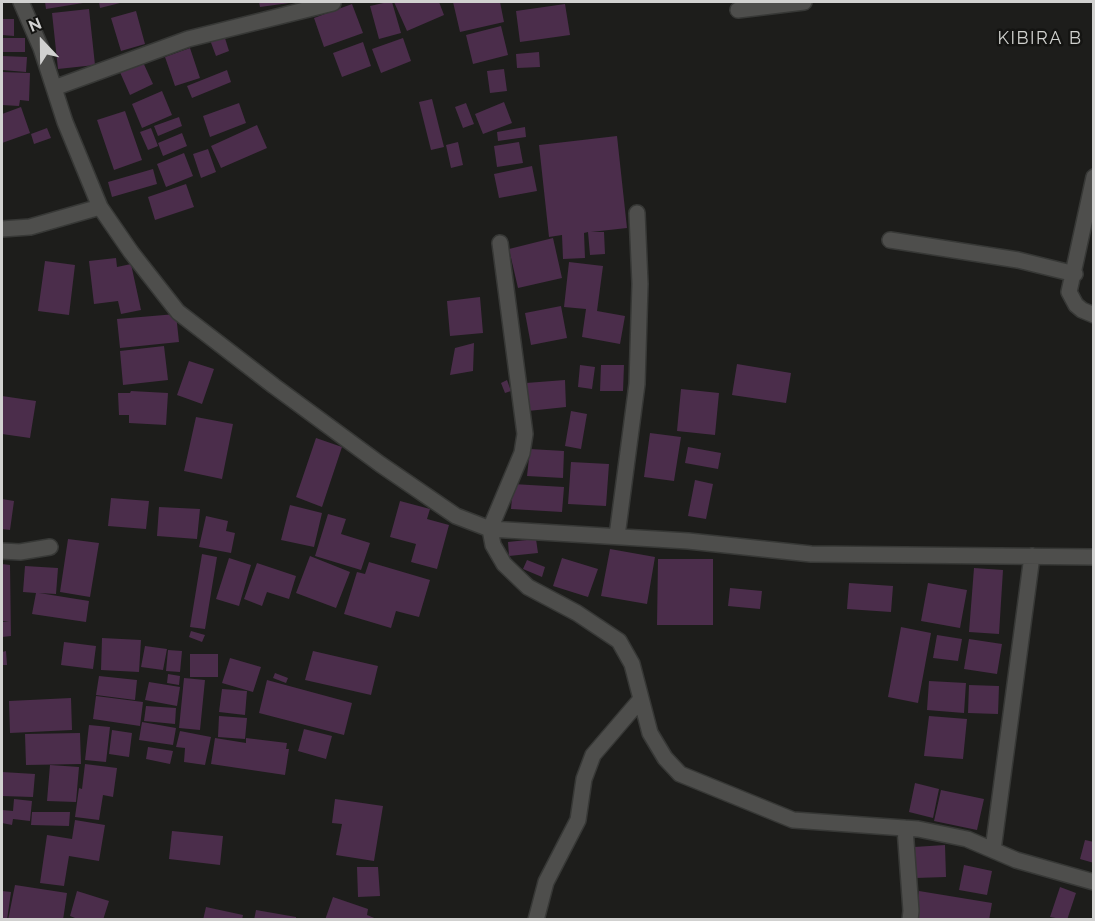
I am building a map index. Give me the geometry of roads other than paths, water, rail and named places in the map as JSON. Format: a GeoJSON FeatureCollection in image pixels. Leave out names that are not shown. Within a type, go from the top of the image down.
{"type":"FeatureCollection","features":[{"type":"Feature","properties":{"kind":"street"},"geometry":{"type":"LineString","coordinates":[[21,2],[41,48],[65,122],[100,207],[131,252],[178,312],[380,464],[456,516],[490,529],[688,541],[811,554],[1094,556]]}},
{"type":"Feature","properties":{"kind":"street"},"geometry":{"type":"LineString","coordinates":[[738,10],[804,2]]}},
{"type":"Feature","properties":{"kind":"street"},"geometry":{"type":"LineString","coordinates":[[54,88],[188,39],[333,3]]}},
{"type":"Feature","properties":{"kind":"street"},"geometry":{"type":"LineString","coordinates":[[1094,177],[1075,274],[1069,292],[1082,310],[1094,315]]}},
{"type":"Feature","properties":{"kind":"street"},"geometry":{"type":"LineString","coordinates":[[2,229],[30,227],[100,207]]}},
{"type":"Feature","properties":{"kind":"street"},"geometry":{"type":"LineString","coordinates":[[617,537],[637,384],[640,284],[638,213]]}},
{"type":"Feature","properties":{"kind":"street"},"geometry":{"type":"LineString","coordinates":[[890,240],[1017,260],[1075,274]]}},
{"type":"Feature","properties":{"kind":"street"},"geometry":{"type":"LineString","coordinates":[[500,243],[525,434],[522,453],[490,529],[493,545],[504,564],[528,587],[577,613],[619,641],[632,664],[650,733],[665,758],[680,774],[793,820],[905,828],[967,839],[1016,860],[1094,882]]}},
{"type":"Feature","properties":{"kind":"street"},"geometry":{"type":"LineString","coordinates":[[2,551],[20,552],[50,547]]}},
{"type":"Feature","properties":{"kind":"street"},"geometry":{"type":"LineString","coordinates":[[993,850],[1032,556]]}},
{"type":"Feature","properties":{"kind":"street"},"geometry":{"type":"LineString","coordinates":[[536,920],[546,882],[578,820],[584,779],[593,755],[641,699]]}},
{"type":"Feature","properties":{"kind":"street"},"geometry":{"type":"LineString","coordinates":[[905,828],[910,920]]}},
{"type":"Feature","properties":{"kind":"district","name":"KIBIRA B"},"geometry":{"type":"Point","coordinates":[1040,39]}}]}
